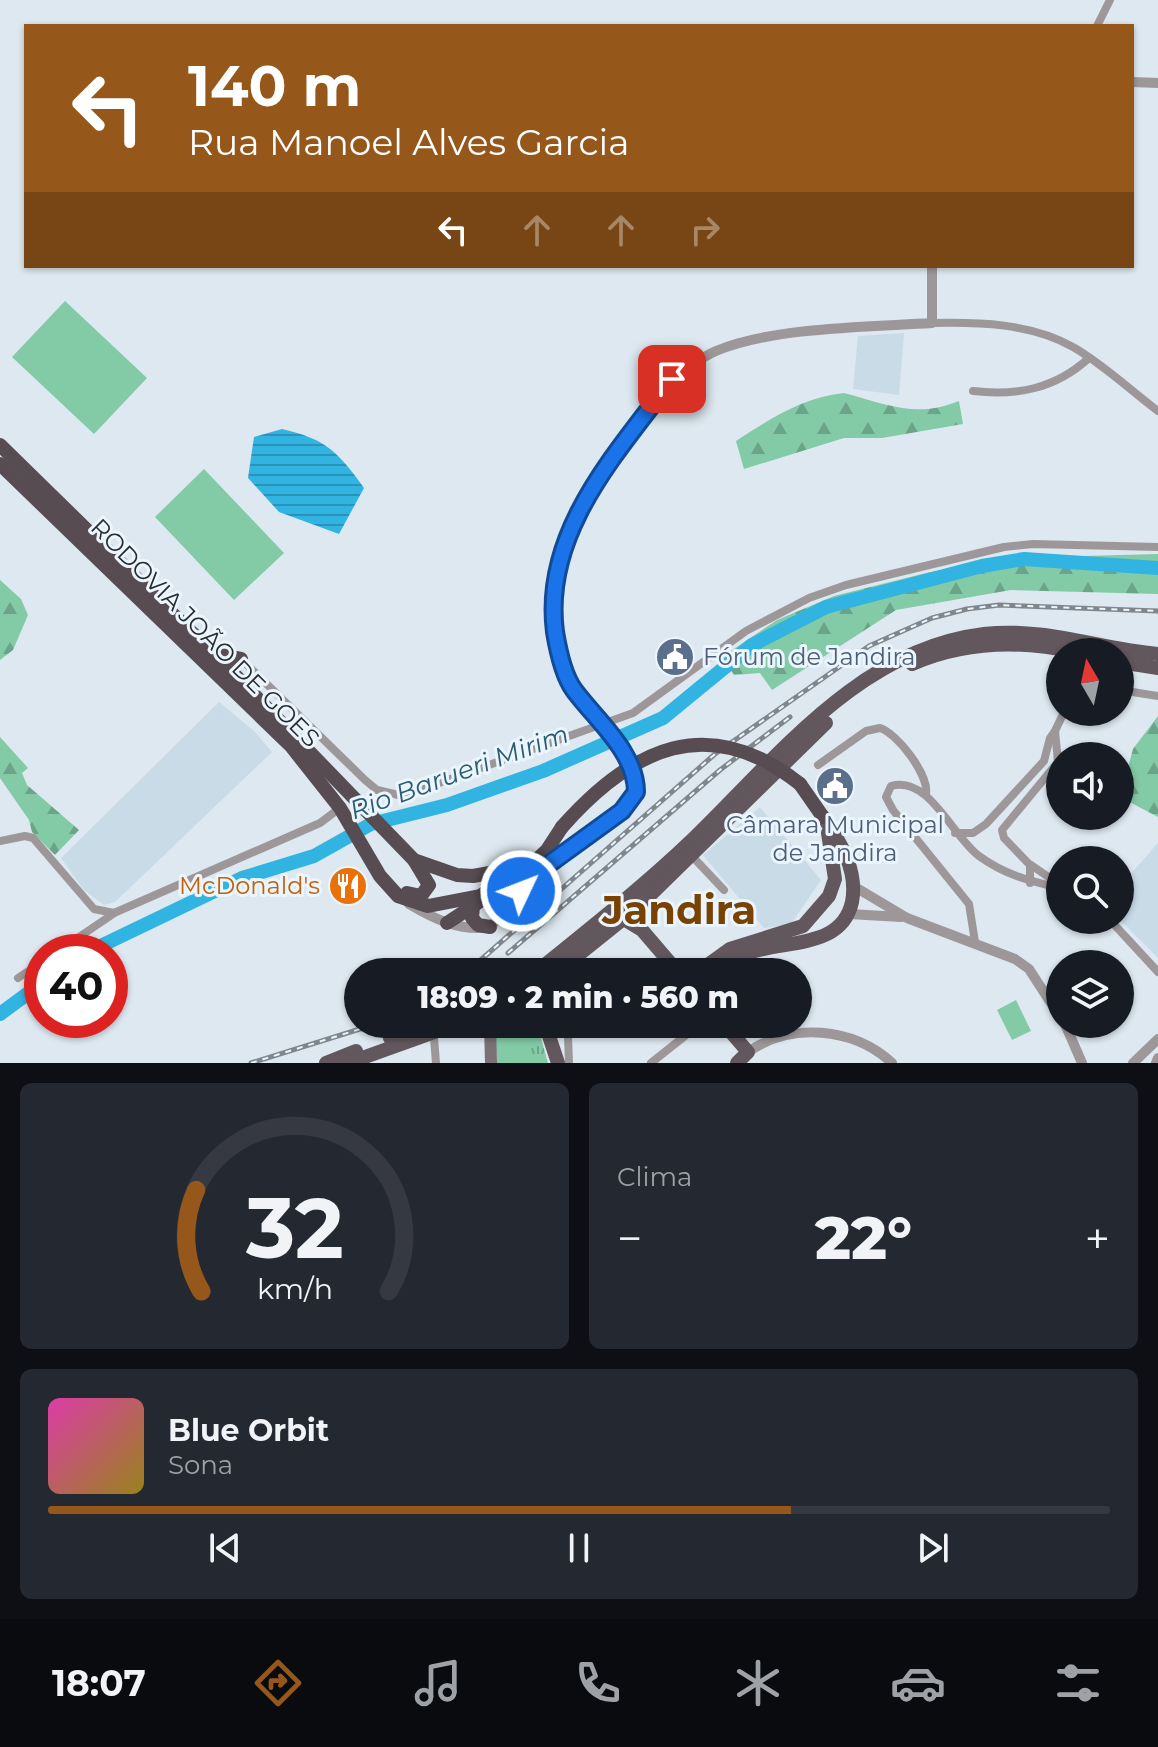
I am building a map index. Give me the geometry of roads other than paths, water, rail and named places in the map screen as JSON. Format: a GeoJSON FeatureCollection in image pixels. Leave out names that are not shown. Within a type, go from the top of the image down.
{"type":"FeatureCollection","features":[{"type":"Feature","properties":{"kind":"highway","name":"RODOVIA JOÃO DE GOES"},"geometry":{"type":"LineString","coordinates":[[0,445],[212,654],[240,666],[414,860]]}},
{"type":"Feature","properties":{"kind":"highway","name":"RODOVIA JOÃO DE GOES"},"geometry":{"type":"LineString","coordinates":[[4,469],[56,515],[291,746],[344,814],[393,890]]}},
{"type":"Feature","properties":{"kind":"highway"},"geometry":{"type":"LineString","coordinates":[[414,860],[457,875],[489,875],[519,863],[558,832],[620,771],[642,757],[673,747],[702,744],[744,750],[763,757],[800,784],[823,817]]}},
{"type":"Feature","properties":{"kind":"highway"},"geometry":{"type":"LineString","coordinates":[[344,814],[346,803],[363,806]]}},
{"type":"Feature","properties":{"kind":"highway"},"geometry":{"type":"LineString","coordinates":[[447,923],[531,865],[558,832]]}},
{"type":"Feature","properties":{"kind":"highway"},"geometry":{"type":"LineString","coordinates":[[393,890],[414,896],[426,891],[427,877],[414,860]]}},
{"type":"Feature","properties":{"kind":"highway"},"geometry":{"type":"LineString","coordinates":[[393,890],[428,906],[443,905],[500,886]]}},
{"type":"Feature","properties":{"kind":"highway"},"geometry":{"type":"LineString","coordinates":[[473,906],[472,918],[478,925],[490,927]]}},
{"type":"Feature","properties":{"kind":"main road"},"geometry":{"type":"LineString","coordinates":[[553,958],[693,839],[828,708],[889,663],[945,641],[1010,632],[1158,654]]}},
{"type":"Feature","properties":{"kind":"main road"},"geometry":{"type":"LineString","coordinates":[[575,958],[638,907],[830,718],[890,673],[953,650],[1001,643],[1046,646]]}},
{"type":"Feature","properties":{"kind":"main road"},"geometry":{"type":"LineString","coordinates":[[1134,664],[1158,668]]}},
{"type":"Feature","properties":{"kind":"main road"},"geometry":{"type":"LineString","coordinates":[[717,958],[730,949],[803,926],[829,896],[835,879],[823,817]]}},
{"type":"Feature","properties":{"kind":"main road"},"geometry":{"type":"LineString","coordinates":[[738,958],[746,952],[837,930],[849,914],[855,887],[845,852],[823,817]]}},
{"type":"Feature","properties":{"kind":"main road"},"geometry":{"type":"LineString","coordinates":[[835,879],[855,887]]}},
{"type":"Feature","properties":{"kind":"main road"},"geometry":{"type":"LineString","coordinates":[[829,896],[840,910],[849,914]]}},
{"type":"Feature","properties":{"kind":"main road"},"geometry":{"type":"LineString","coordinates":[[638,907],[642,930]]}},
{"type":"Feature","properties":{"kind":"main road"},"geometry":{"type":"LineString","coordinates":[[602,917],[625,918],[642,930],[665,957]]}},
{"type":"Feature","properties":{"kind":"main road"},"geometry":{"type":"LineString","coordinates":[[326,1063],[408,1038]]}},
{"type":"Feature","properties":{"kind":"main road"},"geometry":{"type":"LineString","coordinates":[[348,1063],[418,1038]]}},
{"type":"Feature","properties":{"kind":"main road"},"geometry":{"type":"LineString","coordinates":[[490,1038],[491,1063]]}},
{"type":"Feature","properties":{"kind":"main road"},"geometry":{"type":"LineString","coordinates":[[550,1038],[558,1063]]}},
{"type":"Feature","properties":{"kind":"main road"},"geometry":{"type":"LineString","coordinates":[[736,1038],[748,1052],[737,1063]]}},
{"type":"Feature","properties":{"kind":"street"},"geometry":{"type":"LineString","coordinates":[[1099,24],[1110,0]]}},
{"type":"Feature","properties":{"kind":"street"},"geometry":{"type":"LineString","coordinates":[[1134,82],[1158,83]]}},
{"type":"Feature","properties":{"kind":"street"},"geometry":{"type":"LineString","coordinates":[[932,268],[932,323]]}},
{"type":"Feature","properties":{"kind":"street"},"geometry":{"type":"LineString","coordinates":[[393,890],[447,923],[467,929],[490,927],[549,864],[595,832],[633,798],[634,774],[606,727],[571,686],[558,649],[553,605],[564,543],[607,463],[672,379],[714,352],[765,338],[932,323],[976,323],[1022,329],[1059,340],[1089,358],[1158,411]]}},
{"type":"Feature","properties":{"kind":"street"},"geometry":{"type":"LineString","coordinates":[[973,391],[1012,394],[1033,390],[1076,370],[1089,358]]}},
{"type":"Feature","properties":{"kind":"street"},"geometry":{"type":"LineString","coordinates":[[240,666],[377,790],[390,795],[419,793],[606,727],[652,703],[726,644],[775,614],[846,585],[1004,547],[1033,544],[1158,547]]}},
{"type":"Feature","properties":{"kind":"street"},"geometry":{"type":"LineString","coordinates":[[1134,692],[1157,695]]}},
{"type":"Feature","properties":{"kind":"street"},"geometry":{"type":"LineString","coordinates":[[954,833],[973,833],[986,824],[1044,761],[1050,738],[1057,726]]}},
{"type":"Feature","properties":{"kind":"street"},"geometry":{"type":"LineString","coordinates":[[818,765],[866,731],[880,728],[895,738],[922,776],[926,794],[954,833],[981,857],[1030,883],[1046,885]]}},
{"type":"Feature","properties":{"kind":"street"},"geometry":{"type":"LineString","coordinates":[[1046,877],[1004,838],[1002,830],[1058,762],[1055,731]]}},
{"type":"Feature","properties":{"kind":"street"},"geometry":{"type":"LineString","coordinates":[[926,794],[898,784],[891,786],[886,797],[893,810],[969,904],[975,942]]}},
{"type":"Feature","properties":{"kind":"street"},"geometry":{"type":"LineString","coordinates":[[83,934],[114,913],[344,814]]}},
{"type":"Feature","properties":{"kind":"street"},"geometry":{"type":"LineString","coordinates":[[0,841],[25,836],[33,838],[94,909],[114,913]]}},
{"type":"Feature","properties":{"kind":"street"},"geometry":{"type":"LineString","coordinates":[[691,855],[724,890]]}},
{"type":"Feature","properties":{"kind":"street"},"geometry":{"type":"LineString","coordinates":[[1030,865],[1030,883]]}},
{"type":"Feature","properties":{"kind":"street"},"geometry":{"type":"LineString","coordinates":[[855,887],[907,918],[1010,956],[1029,969],[1046,995]]}},
{"type":"Feature","properties":{"kind":"street"},"geometry":{"type":"LineString","coordinates":[[849,914],[907,918]]}},
{"type":"Feature","properties":{"kind":"street"},"geometry":{"type":"LineString","coordinates":[[1123,934],[1158,972]]}},
{"type":"Feature","properties":{"kind":"street"},"geometry":{"type":"LineString","coordinates":[[18,978],[24,974]]}},
{"type":"Feature","properties":{"kind":"street"},"geometry":{"type":"LineString","coordinates":[[748,1052],[779,1036],[823,1032],[859,1043],[892,1063]]}},
{"type":"Feature","properties":{"kind":"street"},"geometry":{"type":"LineString","coordinates":[[432,1038],[436,1063]]}},
{"type":"Feature","properties":{"kind":"street"},"geometry":{"type":"LineString","coordinates":[[568,1038],[569,1063]]}},
{"type":"Feature","properties":{"kind":"street"},"geometry":{"type":"LineString","coordinates":[[651,1063],[682,1038]]}},
{"type":"Feature","properties":{"kind":"street"},"geometry":{"type":"LineString","coordinates":[[1071,1038],[1082,1063]]}},
{"type":"Feature","properties":{"kind":"street"},"geometry":{"type":"LineString","coordinates":[[1137,1063],[1158,1039]]}},
{"type":"Feature","properties":{"kind":"water"},"geometry":{"type":"Polygon","coordinates":[[[282,429],[310,437],[330,449],[364,488],[339,534],[279,512],[248,478],[254,437],[282,429]]]}},
{"type":"Feature","properties":{"kind":"waterway","name":"Rio Barueri Mirim"},"geometry":{"type":"LineString","coordinates":[[125,934],[242,878],[314,856],[371,824],[447,805],[543,771],[663,718],[752,645],[826,607],[982,566],[1024,559],[1158,568]]}},
{"type":"Feature","properties":{"kind":"waterway","name":"Rio Barueri Mirim"},"geometry":{"type":"LineString","coordinates":[[0,1014],[24,996]]}},
{"type":"Feature","properties":{"kind":"railway"},"geometry":{"type":"LineString","coordinates":[[483,958],[715,754],[869,646],[932,618],[999,605],[1158,611]]}},
{"type":"Feature","properties":{"kind":"railway"},"geometry":{"type":"LineString","coordinates":[[508,953],[720,770],[790,717]]}},
{"type":"Feature","properties":{"kind":"railway"},"geometry":{"type":"LineString","coordinates":[[251,1063],[344,1034]]}},
{"type":"Feature","properties":{"kind":"place","name":"Fórum de Jandira"},"geometry":{"type":"Point","coordinates":[675,657]}},
{"type":"Feature","properties":{"kind":"place","name":"Câmara Municipal de Jandira"},"geometry":{"type":"Point","coordinates":[835,786]}},
{"type":"Feature","properties":{"kind":"place","name":"McDonald's"},"geometry":{"type":"Point","coordinates":[348,886]}},
{"type":"Feature","properties":{"kind":"district","name":"Jandira"},"geometry":{"type":"Point","coordinates":[679,910]}}]}
